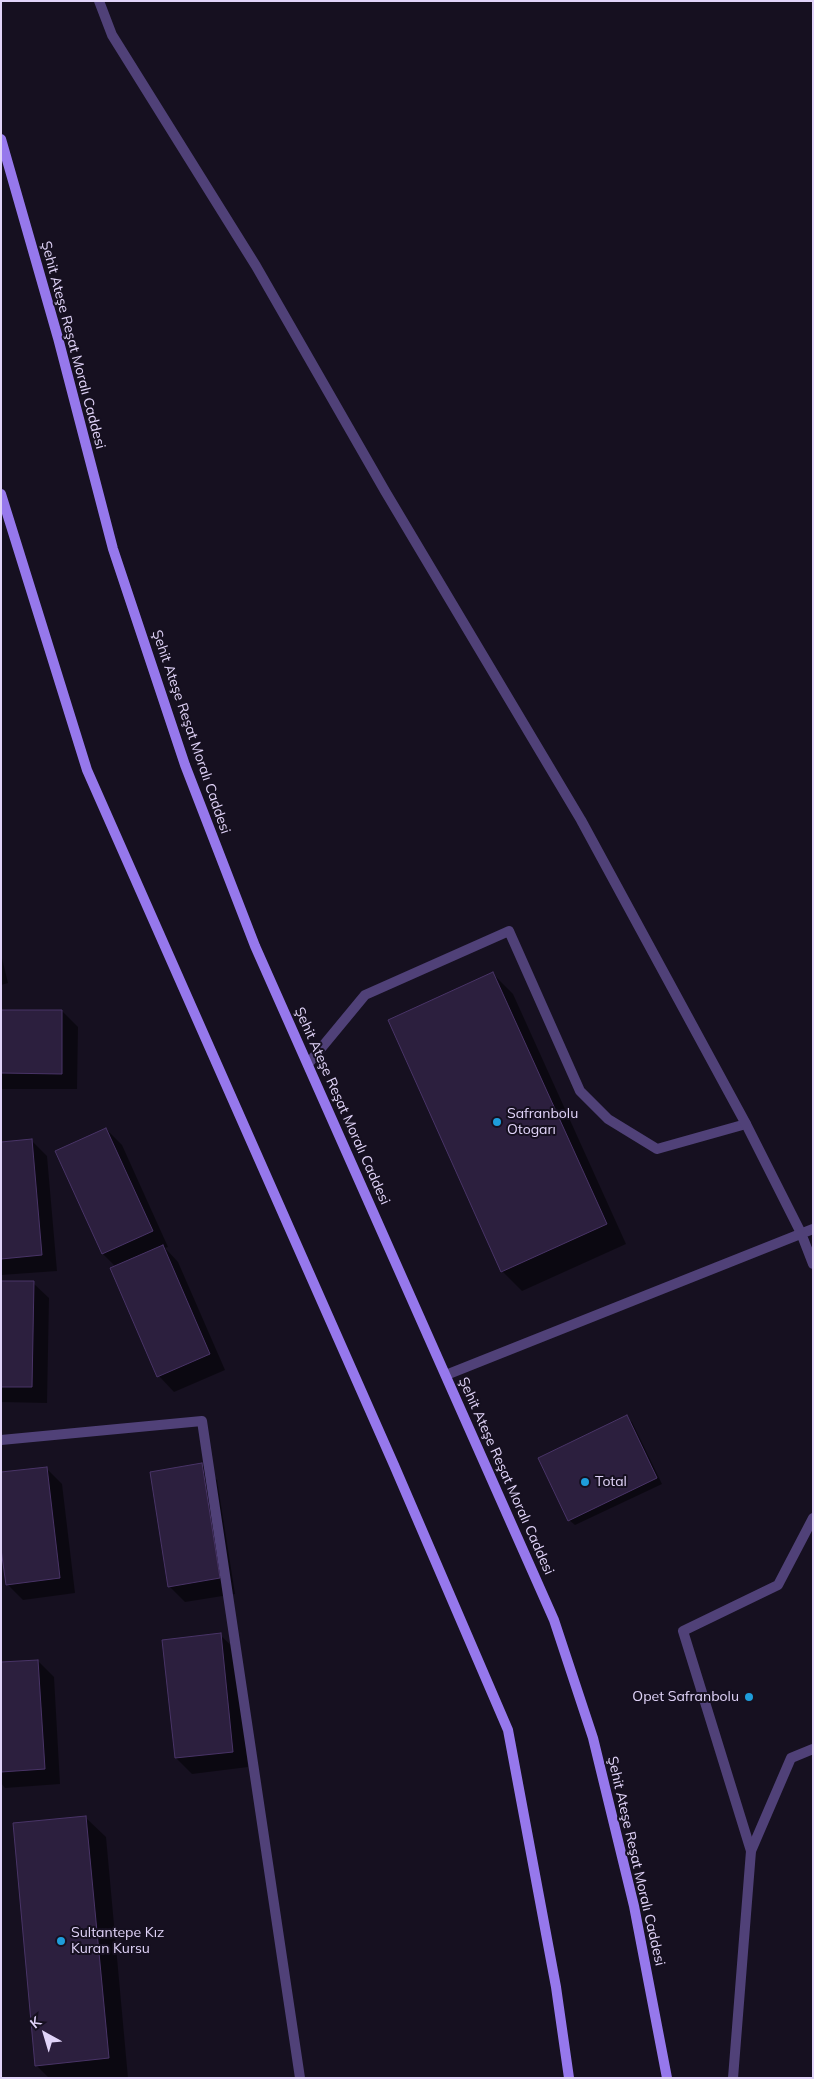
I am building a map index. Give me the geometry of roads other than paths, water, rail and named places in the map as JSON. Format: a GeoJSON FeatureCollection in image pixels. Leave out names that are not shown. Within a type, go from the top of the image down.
{"type":"FeatureCollection","features":[{"type":"Feature","properties":{"kind":"main road","name":"Şehit Ateşe Reşat Moralı Caddesi"},"geometry":{"type":"LineString","coordinates":[[1,139],[58,338],[113,550],[185,766],[255,946],[554,1620],[593,1738],[634,1906],[667,2078]]}},
{"type":"Feature","properties":{"kind":"main road"},"geometry":{"type":"LineString","coordinates":[[1,494],[87,770],[394,1465],[508,1730],[556,1987],[569,2078]]}},
{"type":"Feature","properties":{"kind":"street"},"geometry":{"type":"LineString","coordinates":[[99,1],[112,35],[256,266],[385,491],[581,820],[746,1124],[801,1233],[813,1264]]}},
{"type":"Feature","properties":{"kind":"street"},"geometry":{"type":"LineString","coordinates":[[308,1064],[365,995],[509,931],[580,1091],[608,1120],[657,1149],[746,1124]]}},
{"type":"Feature","properties":{"kind":"street"},"geometry":{"type":"LineString","coordinates":[[446,1375],[813,1229]]}},
{"type":"Feature","properties":{"kind":"street"},"geometry":{"type":"LineString","coordinates":[[1,1440],[202,1421],[300,2078]]}},
{"type":"Feature","properties":{"kind":"street"},"geometry":{"type":"LineString","coordinates":[[751,1851],[683,1631],[778,1585],[813,1518]]}},
{"type":"Feature","properties":{"kind":"street"},"geometry":{"type":"LineString","coordinates":[[733,2078],[751,1851],[791,1758],[813,1749]]}},
{"type":"Feature","properties":{"kind":"place","name":"Safranbolu Otogarı"},"geometry":{"type":"Point","coordinates":[497,1122]}},
{"type":"Feature","properties":{"kind":"place","name":"Total"},"geometry":{"type":"Point","coordinates":[585,1482]}},
{"type":"Feature","properties":{"kind":"place","name":"Opet Safranbolu"},"geometry":{"type":"Point","coordinates":[749,1697]}},
{"type":"Feature","properties":{"kind":"place","name":"Sultantepe Kız Kuran Kursu"},"geometry":{"type":"Point","coordinates":[61,1941]}}]}
